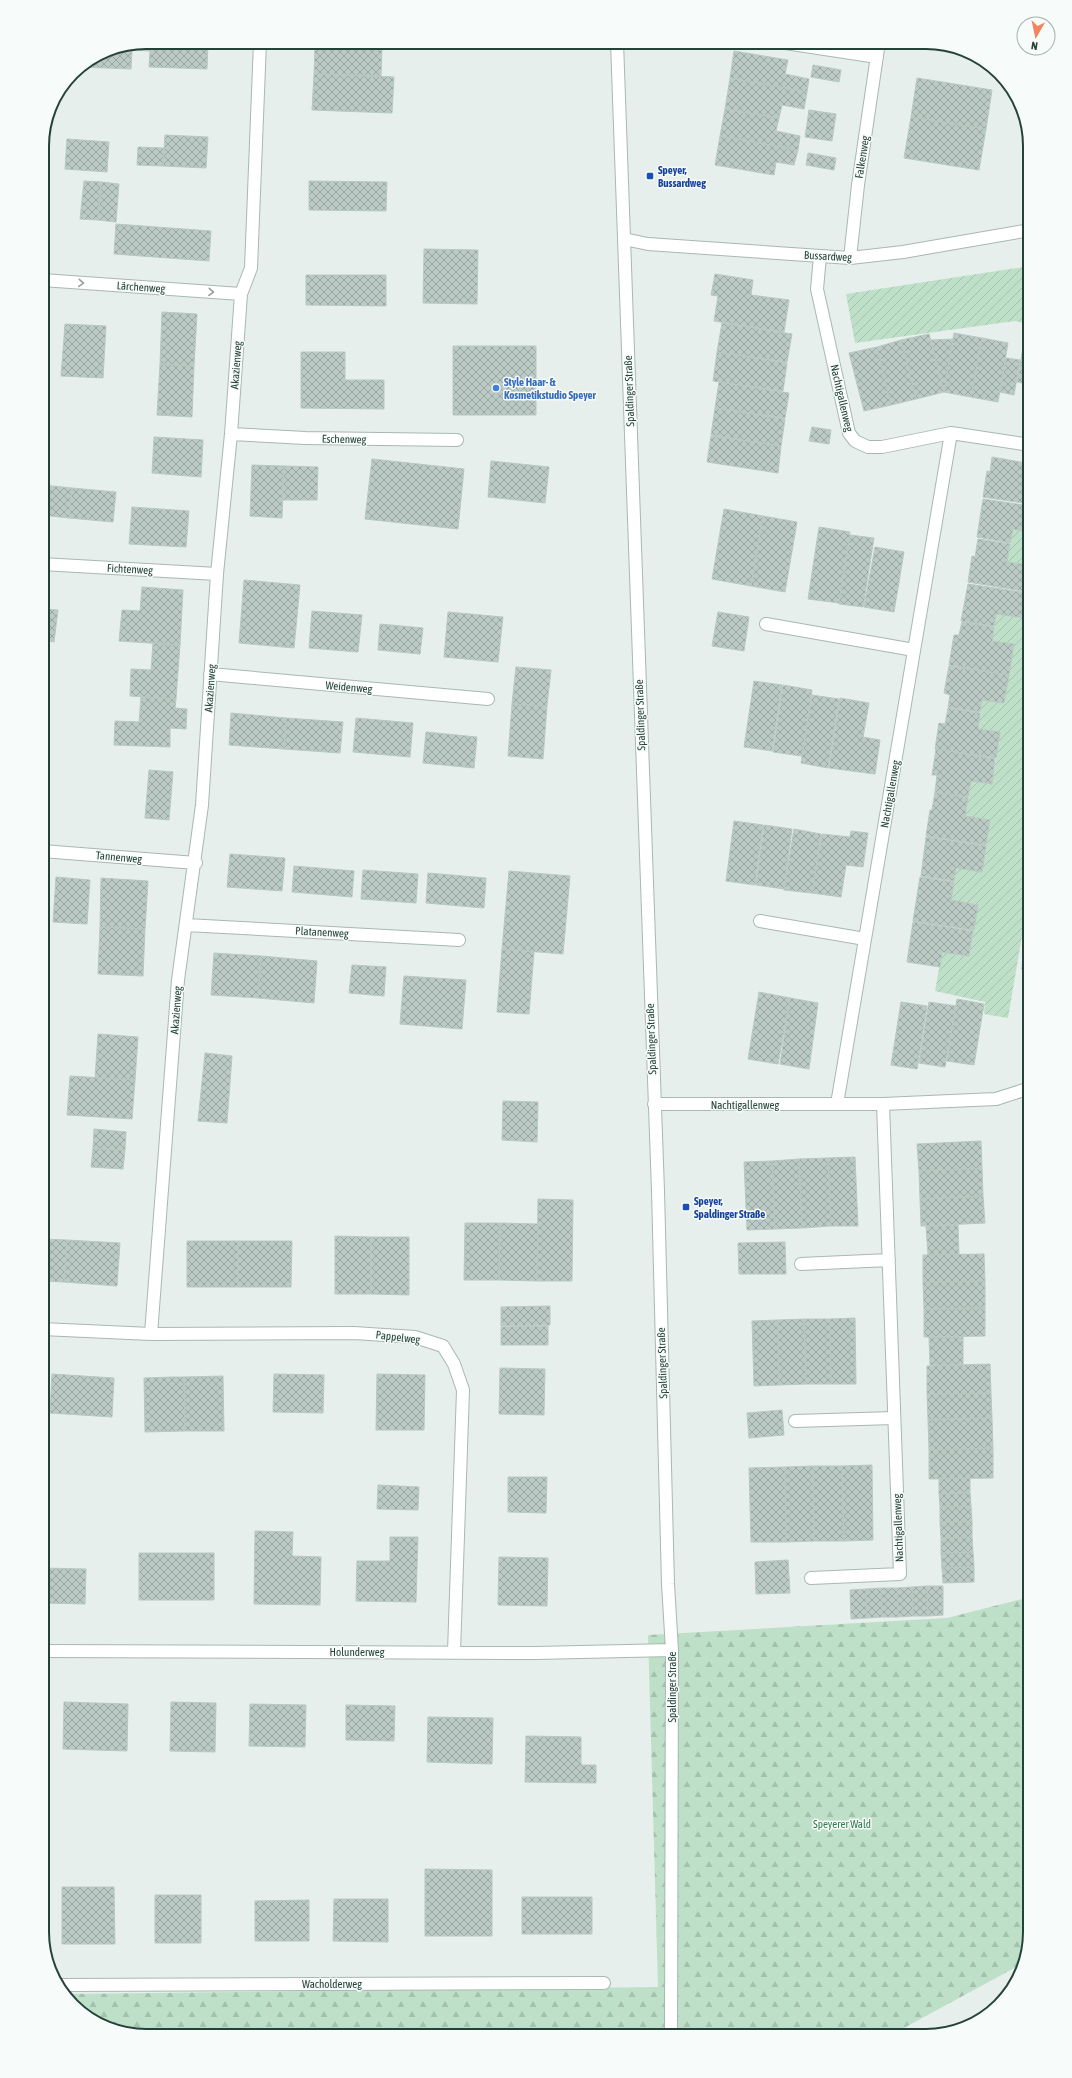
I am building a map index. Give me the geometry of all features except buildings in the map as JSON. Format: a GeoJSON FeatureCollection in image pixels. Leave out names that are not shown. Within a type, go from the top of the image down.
{"type":"FeatureCollection","features":[{"type":"Feature","properties":{"kind":"street","name":"Akazienweg"},"geometry":{"type":"LineString","coordinates":[[152,1334],[178,980],[196,863],[202,805],[217,574],[231,434],[241,294],[251,268],[260,49]]}},
{"type":"Feature","properties":{"kind":"street","name":"Spaldinger Straße"},"geometry":{"type":"LineString","coordinates":[[617,49],[654,1104],[668,1584],[672,1650],[671,2029]]}},
{"type":"Feature","properties":{"kind":"street"},"geometry":{"type":"LineString","coordinates":[[825,49],[877,57]]}},
{"type":"Feature","properties":{"kind":"street","name":"Falkenweg"},"geometry":{"type":"LineString","coordinates":[[850,258],[858,184],[878,49]]}},
{"type":"Feature","properties":{"kind":"street","name":"Bussardweg"},"geometry":{"type":"LineString","coordinates":[[624,239],[648,244],[850,258],[903,252],[1023,231]]}},
{"type":"Feature","properties":{"kind":"street","name":"Nachtigallenweg"},"geometry":{"type":"LineString","coordinates":[[820,256],[817,289],[849,433],[855,441],[868,447],[882,447],[951,434],[1023,444]]}},
{"type":"Feature","properties":{"kind":"street","name":"Lärchenweg"},"geometry":{"type":"LineString","coordinates":[[49,280],[241,294]]}},
{"type":"Feature","properties":{"kind":"street","name":"Eschenweg"},"geometry":{"type":"LineString","coordinates":[[231,434],[305,438],[457,440]]}},
{"type":"Feature","properties":{"kind":"street","name":"Nachtigallenweg"},"geometry":{"type":"LineString","coordinates":[[837,1104],[951,434]]}},
{"type":"Feature","properties":{"kind":"street","name":"Fichtenweg"},"geometry":{"type":"LineString","coordinates":[[49,564],[217,574]]}},
{"type":"Feature","properties":{"kind":"street"},"geometry":{"type":"LineString","coordinates":[[766,624],[914,650]]}},
{"type":"Feature","properties":{"kind":"street","name":"Weidenweg"},"geometry":{"type":"LineString","coordinates":[[210,674],[488,699]]}},
{"type":"Feature","properties":{"kind":"street","name":"Tannenweg"},"geometry":{"type":"LineString","coordinates":[[49,852],[196,863]]}},
{"type":"Feature","properties":{"kind":"street"},"geometry":{"type":"LineString","coordinates":[[760,921],[865,939]]}},
{"type":"Feature","properties":{"kind":"street","name":"Platanenweg"},"geometry":{"type":"LineString","coordinates":[[186,925],[459,940]]}},
{"type":"Feature","properties":{"kind":"street","name":"Nachtigallenweg"},"geometry":{"type":"LineString","coordinates":[[654,1104],[883,1104],[996,1099],[1023,1090]]}},
{"type":"Feature","properties":{"kind":"street","name":"Nachtigallenweg"},"geometry":{"type":"LineString","coordinates":[[811,1578],[900,1574],[883,1104]]}},
{"type":"Feature","properties":{"kind":"street"},"geometry":{"type":"LineString","coordinates":[[801,1264],[889,1260]]}},
{"type":"Feature","properties":{"kind":"street","name":"Pappelweg"},"geometry":{"type":"LineString","coordinates":[[49,1329],[152,1334],[354,1333],[415,1337],[443,1346],[454,1364],[463,1390],[454,1652]]}},
{"type":"Feature","properties":{"kind":"street"},"geometry":{"type":"LineString","coordinates":[[795,1421],[894,1418]]}},
{"type":"Feature","properties":{"kind":"street","name":"Holunderweg"},"geometry":{"type":"LineString","coordinates":[[49,1651],[535,1653],[672,1650]]}},
{"type":"Feature","properties":{"kind":"street","name":"Wacholderweg"},"geometry":{"type":"LineString","coordinates":[[65,1985],[604,1983]]}},
{"type":"Feature","properties":{"kind":"green space"},"geometry":{"type":"Polygon","coordinates":[[[1023,267],[1023,323],[1015,321],[855,343],[846,294],[1023,267]]]}},
{"type":"Feature","properties":{"kind":"green space"},"geometry":{"type":"Polygon","coordinates":[[[1013,529],[1023,531],[1023,564],[1007,562],[1013,529]]]}},
{"type":"Feature","properties":{"kind":"green space"},"geometry":{"type":"Polygon","coordinates":[[[996,614],[1023,618],[1023,930],[1008,1018],[984,1014],[985,1002],[935,991],[942,952],[969,956],[978,905],[951,900],[956,868],[982,871],[990,820],[965,816],[971,781],[992,784],[1000,732],[978,729],[982,700],[1004,703],[1014,644],[992,641],[996,614]]]}},
{"type":"Feature","properties":{"kind":"green space"},"geometry":{"type":"Polygon","coordinates":[[[1023,957],[1023,969],[1021,969],[1023,957]]]}},
{"type":"Feature","properties":{"kind":"green space","name":"Speyerer Wald"},"geometry":{"type":"Polygon","coordinates":[[[1023,1599],[1023,1938],[1016,1967],[902,2029],[140,2029],[121,2026],[109,2022],[87,2009],[72,1994],[658,1987],[648,1635],[947,1618],[1023,1599]]]}},
{"type":"Feature","properties":{"kind":"place","name":"Speyer, Bussardweg"},"geometry":{"type":"Point","coordinates":[650,176]}},
{"type":"Feature","properties":{"kind":"place","name":"Style Haar- & Kosmetikstudio Speyer"},"geometry":{"type":"Point","coordinates":[496,388]}},
{"type":"Feature","properties":{"kind":"place","name":"Speyer, Spaldinger Straße"},"geometry":{"type":"Point","coordinates":[686,1207]}}]}
